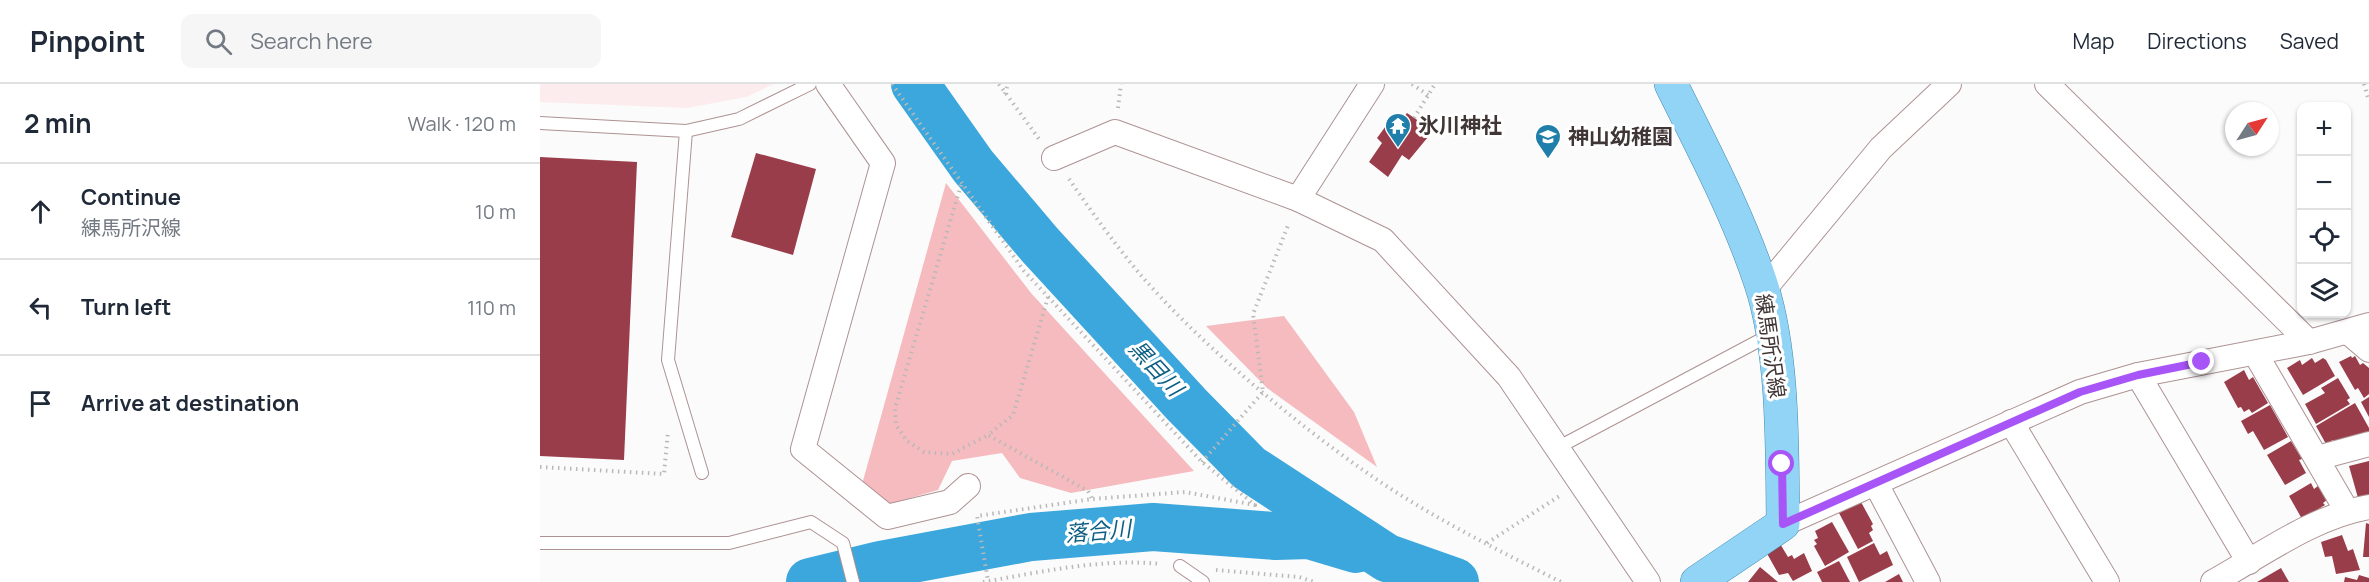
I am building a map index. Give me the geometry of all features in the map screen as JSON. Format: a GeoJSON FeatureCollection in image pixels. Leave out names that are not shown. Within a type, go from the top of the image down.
{"type":"FeatureCollection","features":[{"type":"Feature","properties":{"kind":"main road","name":"練馬所沢線"},"geometry":{"type":"LineString","coordinates":[[1671,84],[1723,188],[1761,284],[1773,337],[1782,464],[1783,524]]}},
{"type":"Feature","properties":{"kind":"main road"},"geometry":{"type":"LineString","coordinates":[[1697,582],[1783,524]]}},
{"type":"Feature","properties":{"kind":"street"},"geometry":{"type":"LineString","coordinates":[[828,84],[883,163],[803,449],[888,517],[950,502],[968,486]]}},
{"type":"Feature","properties":{"kind":"street"},"geometry":{"type":"LineString","coordinates":[[1298,199],[1372,84]]}},
{"type":"Feature","properties":{"kind":"street"},"geometry":{"type":"LineString","coordinates":[[1761,284],[1771,281],[1881,148],[1949,84]]}},
{"type":"Feature","properties":{"kind":"street"},"geometry":{"type":"LineString","coordinates":[[2047,84],[2309,342]]}},
{"type":"Feature","properties":{"kind":"street"},"geometry":{"type":"LineString","coordinates":[[1053,158],[1114,132],[1298,199],[1383,240],[1509,377],[1648,582]]}},
{"type":"Feature","properties":{"kind":"street"},"geometry":{"type":"LineString","coordinates":[[1783,524],[2080,392],[2138,375],[2309,342],[2359,329],[2369,350]]}},
{"type":"Feature","properties":{"kind":"street"},"geometry":{"type":"LineString","coordinates":[[2213,582],[2358,509],[2317,458],[2255,353]]}},
{"type":"Feature","properties":{"kind":"street"},"geometry":{"type":"LineString","coordinates":[[2138,375],[2249,562]]}},
{"type":"Feature","properties":{"kind":"street"},"geometry":{"type":"LineString","coordinates":[[2011,422],[2107,582]]}},
{"type":"Feature","properties":{"kind":"street"},"geometry":{"type":"LineString","coordinates":[[2317,458],[2369,444]]}},
{"type":"Feature","properties":{"kind":"street"},"geometry":{"type":"LineString","coordinates":[[1876,484],[1928,582]]}},
{"type":"Feature","properties":{"kind":"lane"},"geometry":{"type":"LineString","coordinates":[[540,123],[686,130],[739,119],[810,84]]}},
{"type":"Feature","properties":{"kind":"lane"},"geometry":{"type":"LineString","coordinates":[[686,130],[668,360],[702,473]]}},
{"type":"Feature","properties":{"kind":"lane"},"geometry":{"type":"LineString","coordinates":[[1557,448],[1764,338],[1773,337]]}},
{"type":"Feature","properties":{"kind":"lane"},"geometry":{"type":"LineString","coordinates":[[540,543],[729,543],[811,522],[843,543],[853,582]]}},
{"type":"Feature","properties":{"kind":"lane"},"geometry":{"type":"LineString","coordinates":[[1180,566],[1203,582]]}},
{"type":"Feature","properties":{"kind":"path"},"geometry":{"type":"LineString","coordinates":[[892,84],[961,185],[1024,271],[1202,462],[1255,505],[1185,492],[1092,499],[977,516],[985,582],[1029,573],[1134,561],[1299,577],[1314,582]]}},
{"type":"Feature","properties":{"kind":"path"},"geometry":{"type":"LineString","coordinates":[[999,84],[1140,274],[1196,331],[1263,392],[1363,470],[1486,544],[1561,582]]}},
{"type":"Feature","properties":{"kind":"path"},"geometry":{"type":"LineString","coordinates":[[1005,94],[1008,84]]}},
{"type":"Feature","properties":{"kind":"path"},"geometry":{"type":"LineString","coordinates":[[1412,84],[1428,95]]}},
{"type":"Feature","properties":{"kind":"path"},"geometry":{"type":"LineString","coordinates":[[1414,118],[1435,84]]}},
{"type":"Feature","properties":{"kind":"path"},"geometry":{"type":"LineString","coordinates":[[2364,84],[2369,101]]}},
{"type":"Feature","properties":{"kind":"path"},"geometry":{"type":"LineString","coordinates":[[961,185],[896,408],[896,425],[907,441],[924,452],[952,454],[988,435],[1013,416],[1048,297]]}},
{"type":"Feature","properties":{"kind":"path"},"geometry":{"type":"LineString","coordinates":[[1202,462],[1263,392],[1253,314],[1298,199]]}},
{"type":"Feature","properties":{"kind":"path"},"geometry":{"type":"LineString","coordinates":[[540,467],[664,474],[673,377]]}},
{"type":"Feature","properties":{"kind":"path"},"geometry":{"type":"LineString","coordinates":[[988,435],[1088,491],[1092,499]]}},
{"type":"Feature","properties":{"kind":"path"},"geometry":{"type":"LineString","coordinates":[[1486,544],[1579,483]]}},
{"type":"Feature","properties":{"kind":"shaded area"},"geometry":{"type":"Polygon","coordinates":[[[540,84],[774,84],[746,97],[687,108],[540,102],[540,84]]]}},
{"type":"Feature","properties":{"kind":"shaded area"},"geometry":{"type":"Polygon","coordinates":[[[946,183],[1031,293],[1194,471],[1071,493],[1020,478],[1002,453],[952,461],[938,490],[886,505],[861,488],[946,183]]]}},
{"type":"Feature","properties":{"kind":"shaded area"},"geometry":{"type":"Polygon","coordinates":[[[1284,316],[1354,412],[1377,467],[1267,388],[1206,326],[1284,316]]]}},
{"type":"Feature","properties":{"kind":"building","name":"氷川神社"},"geometry":{"type":"Polygon","coordinates":[[[1407,113],[1423,124],[1421,130],[1428,137],[1409,160],[1402,155],[1388,177],[1369,162],[1382,143],[1377,138],[1394,115],[1402,119],[1407,113]]]}},
{"type":"Feature","properties":{"kind":"building"},"geometry":{"type":"Polygon","coordinates":[[[756,153],[816,169],[793,255],[731,237],[756,153]]]}},
{"type":"Feature","properties":{"kind":"building"},"geometry":{"type":"Polygon","coordinates":[[[540,157],[637,162],[624,460],[540,456],[540,157]]]}},
{"type":"Feature","properties":{"kind":"building"},"geometry":{"type":"Polygon","coordinates":[[[2351,356],[2352,358],[2355,356],[2360,365],[2363,363],[2369,368],[2369,394],[2364,398],[2358,388],[2355,390],[2339,362],[2351,356]]]}},
{"type":"Feature","properties":{"kind":"building"},"geometry":{"type":"Polygon","coordinates":[[[2312,358],[2315,363],[2323,358],[2326,360],[2335,376],[2303,395],[2287,368],[2300,360],[2302,365],[2312,358]]]}},
{"type":"Feature","properties":{"kind":"building"},"geometry":{"type":"Polygon","coordinates":[[[2244,370],[2249,380],[2253,377],[2268,403],[2252,413],[2249,409],[2244,412],[2241,407],[2238,408],[2224,382],[2244,370]]]}},
{"type":"Feature","properties":{"kind":"building"},"geometry":{"type":"Polygon","coordinates":[[[2338,378],[2350,398],[2347,400],[2350,404],[2316,424],[2305,404],[2325,393],[2321,388],[2338,378]]]}},
{"type":"Feature","properties":{"kind":"building"},"geometry":{"type":"Polygon","coordinates":[[[2369,397],[2369,417],[2361,402],[2369,397]]]}},
{"type":"Feature","properties":{"kind":"building"},"geometry":{"type":"Polygon","coordinates":[[[2355,403],[2369,428],[2369,436],[2338,448],[2333,440],[2326,444],[2316,426],[2355,403]]]}},
{"type":"Feature","properties":{"kind":"building"},"geometry":{"type":"Polygon","coordinates":[[[2270,405],[2288,437],[2264,450],[2253,431],[2248,434],[2241,421],[2270,405]]]}},
{"type":"Feature","properties":{"kind":"building"},"geometry":{"type":"Polygon","coordinates":[[[2291,441],[2302,459],[2299,460],[2306,473],[2285,485],[2267,455],[2291,441]]]}},
{"type":"Feature","properties":{"kind":"building"},"geometry":{"type":"Polygon","coordinates":[[[2369,461],[2369,495],[2358,498],[2349,466],[2369,461]]]}},
{"type":"Feature","properties":{"kind":"building"},"geometry":{"type":"Polygon","coordinates":[[[2311,483],[2314,489],[2318,486],[2327,500],[2323,503],[2325,505],[2302,519],[2289,496],[2311,483]]]}},
{"type":"Feature","properties":{"kind":"building"},"geometry":{"type":"Polygon","coordinates":[[[1861,502],[1873,524],[1871,526],[1873,530],[1869,533],[1873,541],[1858,549],[1839,513],[1861,502]]]}},
{"type":"Feature","properties":{"kind":"building"},"geometry":{"type":"Polygon","coordinates":[[[1832,522],[1849,552],[1825,566],[1814,546],[1817,544],[1814,540],[1818,538],[1815,531],[1832,522]]]}},
{"type":"Feature","properties":{"kind":"building"},"geometry":{"type":"Polygon","coordinates":[[[2366,523],[2369,524],[2369,557],[2363,557],[2366,523]]]}},
{"type":"Feature","properties":{"kind":"building"},"geometry":{"type":"Polygon","coordinates":[[[2342,535],[2348,551],[2353,549],[2360,570],[2336,574],[2332,556],[2325,557],[2321,542],[2342,535]]]}},
{"type":"Feature","properties":{"kind":"building"},"geometry":{"type":"Polygon","coordinates":[[[1779,542],[1788,557],[1792,555],[1794,559],[1804,553],[1812,571],[1793,581],[1788,573],[1779,575],[1765,550],[1779,542]]]}},
{"type":"Feature","properties":{"kind":"building"},"geometry":{"type":"Polygon","coordinates":[[[1874,543],[1880,555],[1887,551],[1893,565],[1859,582],[1847,557],[1874,543]]]}},
{"type":"Feature","properties":{"kind":"building"},"geometry":{"type":"Polygon","coordinates":[[[1839,561],[1850,582],[1822,582],[1817,572],[1839,561]]]}},
{"type":"Feature","properties":{"kind":"building"},"geometry":{"type":"Polygon","coordinates":[[[1760,567],[1778,582],[1748,582],[1760,567]]]}},
{"type":"Feature","properties":{"kind":"building"},"geometry":{"type":"Polygon","coordinates":[[[2281,568],[2289,582],[2257,582],[2281,568]]]}},
{"type":"Feature","properties":{"kind":"building"},"geometry":{"type":"Polygon","coordinates":[[[1899,574],[1903,582],[1885,582],[1899,574]]]}},
{"type":"Feature","properties":{"kind":"building"},"geometry":{"type":"Polygon","coordinates":[[[2359,575],[2369,578],[2369,582],[2344,582],[2345,577],[2357,580],[2359,575]]]}},
{"type":"Feature","properties":{"kind":"waterway","name":"黒目川"},"geometry":{"type":"LineString","coordinates":[[915,84],[973,166],[1040,245],[1187,405],[1249,468],[1387,558],[1455,582]]}},
{"type":"Feature","properties":{"kind":"waterway","name":"落合川"},"geometry":{"type":"LineString","coordinates":[[810,582],[880,565],[1031,537],[1153,527],[1276,536],[1309,535],[1356,549]]}},
{"type":"Feature","properties":{"kind":"place","name":"氷川神社"},"geometry":{"type":"Point","coordinates":[1398,149]}},
{"type":"Feature","properties":{"kind":"place","name":"神山幼稚園"},"geometry":{"type":"Point","coordinates":[1548,160]}},
{"type":"Feature","properties":{"kind":"route"},"geometry":{"type":"LineString","coordinates":[[1782,464],[1783,524],[2080,392],[2138,375],[2202,362]]}}]}
